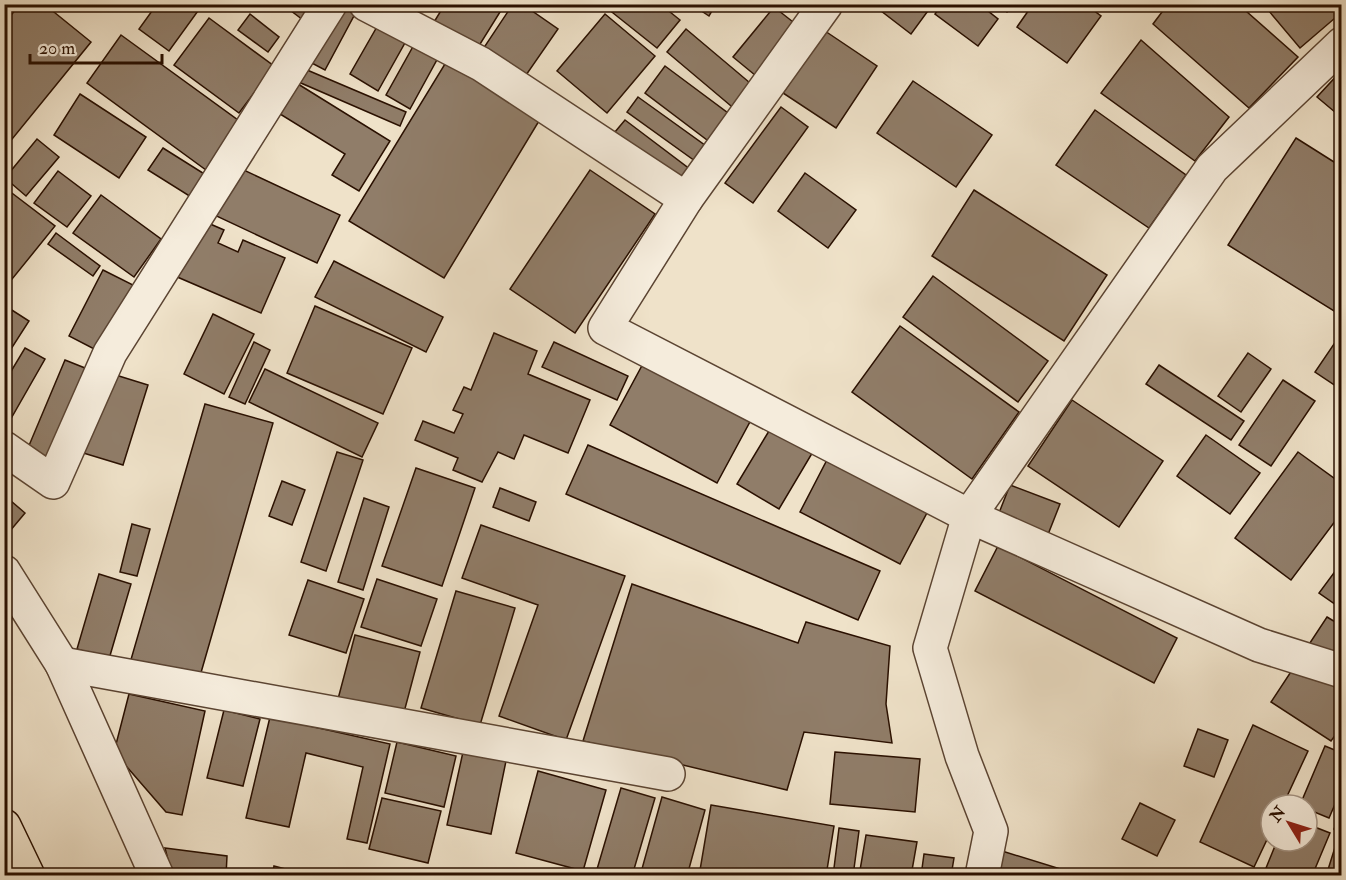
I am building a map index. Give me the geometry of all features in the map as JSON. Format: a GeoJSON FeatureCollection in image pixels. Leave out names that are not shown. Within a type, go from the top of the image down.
{"type":"FeatureCollection","features":[{"type":"Feature","properties":{"kind":"highway"},"geometry":{"type":"LineString","coordinates":[[4,826],[28,876]]}},
{"type":"Feature","properties":{"kind":"street"},"geometry":{"type":"LineString","coordinates":[[4,448],[53,482],[110,353],[330,4]]}},
{"type":"Feature","properties":{"kind":"street"},"geometry":{"type":"LineString","coordinates":[[366,4],[481,64],[686,199]]}},
{"type":"Feature","properties":{"kind":"street"},"geometry":{"type":"LineString","coordinates":[[826,4],[686,199],[605,328],[969,516],[1259,645],[1341,670]]}},
{"type":"Feature","properties":{"kind":"street"},"geometry":{"type":"LineString","coordinates":[[982,876],[991,831],[962,756],[930,648],[969,516],[1212,168],[1341,44]]}},
{"type":"Feature","properties":{"kind":"street"},"geometry":{"type":"LineString","coordinates":[[4,572],[62,664],[157,876]]}},
{"type":"Feature","properties":{"kind":"street"},"geometry":{"type":"LineString","coordinates":[[62,664],[668,774]]}},
{"type":"Feature","properties":{"kind":"building"},"geometry":{"type":"Polygon","coordinates":[[[20,4],[44,4],[91,42],[4,149],[4,24],[20,4]]]}},
{"type":"Feature","properties":{"kind":"building"},"geometry":{"type":"Polygon","coordinates":[[[157,4],[203,4],[169,51],[139,29],[157,4]]]}},
{"type":"Feature","properties":{"kind":"building"},"geometry":{"type":"Polygon","coordinates":[[[282,4],[320,4],[307,23],[282,4]]]}},
{"type":"Feature","properties":{"kind":"building"},"geometry":{"type":"Polygon","coordinates":[[[341,4],[356,12],[325,70],[306,60],[341,4]]]}},
{"type":"Feature","properties":{"kind":"building"},"geometry":{"type":"Polygon","coordinates":[[[445,4],[505,4],[477,49],[434,22],[445,4]]]}},
{"type":"Feature","properties":{"kind":"building"},"geometry":{"type":"Polygon","coordinates":[[[513,4],[522,4],[558,29],[524,78],[483,49],[513,4]]]}},
{"type":"Feature","properties":{"kind":"building"},"geometry":{"type":"Polygon","coordinates":[[[612,4],[660,4],[680,20],[657,48],[608,9],[612,4]]]}},
{"type":"Feature","properties":{"kind":"building"},"geometry":{"type":"Polygon","coordinates":[[[691,4],[716,4],[709,16],[691,4]]]}},
{"type":"Feature","properties":{"kind":"building"},"geometry":{"type":"Polygon","coordinates":[[[872,4],[933,4],[911,34],[872,4]]]}},
{"type":"Feature","properties":{"kind":"building"},"geometry":{"type":"Polygon","coordinates":[[[942,4],[979,4],[998,19],[978,46],[935,14],[942,4]]]}},
{"type":"Feature","properties":{"kind":"building"},"geometry":{"type":"Polygon","coordinates":[[[997,4],[1013,4],[1007,12],[997,4]]]}},
{"type":"Feature","properties":{"kind":"building"},"geometry":{"type":"Polygon","coordinates":[[[1033,4],[1085,4],[1101,16],[1067,63],[1017,27],[1033,4]]]}},
{"type":"Feature","properties":{"kind":"building"},"geometry":{"type":"Polygon","coordinates":[[[1168,4],[1238,4],[1298,57],[1249,108],[1153,24],[1168,4]]]}},
{"type":"Feature","properties":{"kind":"building"},"geometry":{"type":"Polygon","coordinates":[[[1263,4],[1342,4],[1342,12],[1300,48],[1263,4]]]}},
{"type":"Feature","properties":{"kind":"building"},"geometry":{"type":"Polygon","coordinates":[[[774,7],[802,29],[761,80],[733,57],[774,7]]]}},
{"type":"Feature","properties":{"kind":"building"},"geometry":{"type":"Polygon","coordinates":[[[250,14],[279,37],[268,52],[238,30],[250,14]]]}},
{"type":"Feature","properties":{"kind":"building"},"geometry":{"type":"Polygon","coordinates":[[[605,14],[655,56],[607,113],[557,71],[605,14]]]}},
{"type":"Feature","properties":{"kind":"building"},"geometry":{"type":"Polygon","coordinates":[[[209,18],[274,66],[239,113],[174,65],[209,18]]]}},
{"type":"Feature","properties":{"kind":"building"},"geometry":{"type":"Polygon","coordinates":[[[378,25],[406,41],[378,91],[350,74],[378,25]]]}},
{"type":"Feature","properties":{"kind":"building"},"geometry":{"type":"Polygon","coordinates":[[[686,29],[756,88],[737,111],[667,52],[686,29]]]}},
{"type":"Feature","properties":{"kind":"building"},"geometry":{"type":"Polygon","coordinates":[[[825,31],[877,66],[836,128],[783,93],[825,31]]]}},
{"type":"Feature","properties":{"kind":"building"},"geometry":{"type":"Polygon","coordinates":[[[121,35],[242,123],[206,170],[87,83],[121,35]]]}},
{"type":"Feature","properties":{"kind":"building"},"geometry":{"type":"Polygon","coordinates":[[[1141,40],[1229,117],[1195,161],[1101,93],[1141,40]]]}},
{"type":"Feature","properties":{"kind":"building"},"geometry":{"type":"Polygon","coordinates":[[[415,43],[439,56],[410,109],[386,95],[415,43]]]}},
{"type":"Feature","properties":{"kind":"building"},"geometry":{"type":"Polygon","coordinates":[[[448,59],[542,116],[444,278],[349,221],[448,59]]]}},
{"type":"Feature","properties":{"kind":"building"},"geometry":{"type":"Polygon","coordinates":[[[665,66],[736,119],[715,146],[645,93],[665,66]]]}},
{"type":"Feature","properties":{"kind":"building"},"geometry":{"type":"Polygon","coordinates":[[[300,67],[406,112],[400,126],[294,80],[300,67]]]}},
{"type":"Feature","properties":{"kind":"building"},"geometry":{"type":"Polygon","coordinates":[[[1342,70],[1342,118],[1317,97],[1342,70]]]}},
{"type":"Feature","properties":{"kind":"building"},"geometry":{"type":"Polygon","coordinates":[[[913,81],[992,135],[956,187],[877,133],[913,81]]]}},
{"type":"Feature","properties":{"kind":"building"},"geometry":{"type":"Polygon","coordinates":[[[298,84],[390,141],[359,191],[332,175],[345,154],[280,114],[298,84]]]}},
{"type":"Feature","properties":{"kind":"building"},"geometry":{"type":"Polygon","coordinates":[[[80,94],[146,137],[119,178],[54,135],[80,94]]]}},
{"type":"Feature","properties":{"kind":"building"},"geometry":{"type":"Polygon","coordinates":[[[638,97],[713,151],[702,166],[627,112],[638,97]]]}},
{"type":"Feature","properties":{"kind":"building"},"geometry":{"type":"Polygon","coordinates":[[[781,107],[808,127],[753,203],[725,183],[781,107]]]}},
{"type":"Feature","properties":{"kind":"building"},"geometry":{"type":"Polygon","coordinates":[[[1095,110],[1186,175],[1149,228],[1056,165],[1095,110]]]}},
{"type":"Feature","properties":{"kind":"building"},"geometry":{"type":"Polygon","coordinates":[[[625,120],[695,173],[685,186],[615,132],[625,120]]]}},
{"type":"Feature","properties":{"kind":"building"},"geometry":{"type":"Polygon","coordinates":[[[1296,138],[1342,167],[1342,316],[1228,245],[1296,138]]]}},
{"type":"Feature","properties":{"kind":"building"},"geometry":{"type":"Polygon","coordinates":[[[37,139],[59,157],[26,196],[5,178],[37,139]]]}},
{"type":"Feature","properties":{"kind":"building"},"geometry":{"type":"Polygon","coordinates":[[[163,148],[206,175],[191,197],[148,170],[163,148]]]}},
{"type":"Feature","properties":{"kind":"building"},"geometry":{"type":"Polygon","coordinates":[[[233,165],[340,215],[317,263],[210,213],[233,165]]]}},
{"type":"Feature","properties":{"kind":"building"},"geometry":{"type":"Polygon","coordinates":[[[590,170],[655,214],[575,333],[510,289],[590,170]]]}},
{"type":"Feature","properties":{"kind":"building"},"geometry":{"type":"Polygon","coordinates":[[[58,171],[91,196],[67,227],[34,203],[58,171]]]}},
{"type":"Feature","properties":{"kind":"building"},"geometry":{"type":"Polygon","coordinates":[[[805,173],[856,210],[828,248],[778,211],[805,173]]]}},
{"type":"Feature","properties":{"kind":"building"},"geometry":{"type":"Polygon","coordinates":[[[4,187],[55,226],[4,289],[4,187]]]}},
{"type":"Feature","properties":{"kind":"building"},"geometry":{"type":"Polygon","coordinates":[[[974,190],[1107,275],[1064,341],[932,256],[974,190]]]}},
{"type":"Feature","properties":{"kind":"building"},"geometry":{"type":"Polygon","coordinates":[[[101,195],[161,239],[134,277],[73,233],[101,195]]]}},
{"type":"Feature","properties":{"kind":"building"},"geometry":{"type":"Polygon","coordinates":[[[201,220],[224,230],[218,243],[238,252],[243,240],[285,258],[261,313],[175,276],[201,220]]]}},
{"type":"Feature","properties":{"kind":"building"},"geometry":{"type":"Polygon","coordinates":[[[56,233],[100,266],[93,276],[48,244],[56,233]]]}},
{"type":"Feature","properties":{"kind":"building"},"geometry":{"type":"Polygon","coordinates":[[[334,261],[443,317],[426,352],[315,297],[334,261]]]}},
{"type":"Feature","properties":{"kind":"building"},"geometry":{"type":"Polygon","coordinates":[[[103,270],[135,286],[100,352],[69,336],[103,270]]]}},
{"type":"Feature","properties":{"kind":"building"},"geometry":{"type":"Polygon","coordinates":[[[933,276],[1048,361],[1018,402],[903,317],[933,276]]]}},
{"type":"Feature","properties":{"kind":"building"},"geometry":{"type":"Polygon","coordinates":[[[4,305],[29,321],[4,360],[4,305]]]}},
{"type":"Feature","properties":{"kind":"building"},"geometry":{"type":"Polygon","coordinates":[[[315,306],[412,348],[383,414],[287,373],[315,306]]]}},
{"type":"Feature","properties":{"kind":"building"},"geometry":{"type":"Polygon","coordinates":[[[213,314],[254,334],[224,394],[184,374],[213,314]]]}},
{"type":"Feature","properties":{"kind":"building"},"geometry":{"type":"Polygon","coordinates":[[[900,326],[1019,412],[972,479],[852,392],[900,326]]]}},
{"type":"Feature","properties":{"kind":"building"},"geometry":{"type":"Polygon","coordinates":[[[494,333],[537,351],[528,374],[590,400],[568,453],[524,435],[514,459],[498,452],[482,482],[453,470],[458,458],[415,440],[423,421],[454,433],[463,414],[453,410],[464,387],[471,390],[494,333]]]}},
{"type":"Feature","properties":{"kind":"building"},"geometry":{"type":"Polygon","coordinates":[[[1336,341],[1342,346],[1342,390],[1315,372],[1336,341]]]}},
{"type":"Feature","properties":{"kind":"building"},"geometry":{"type":"Polygon","coordinates":[[[254,342],[270,350],[245,404],[229,397],[254,342]]]}},
{"type":"Feature","properties":{"kind":"building"},"geometry":{"type":"Polygon","coordinates":[[[554,342],[628,376],[617,400],[542,367],[554,342]]]}},
{"type":"Feature","properties":{"kind":"building"},"geometry":{"type":"Polygon","coordinates":[[[25,348],[45,359],[5,429],[4,383],[25,348]]]}},
{"type":"Feature","properties":{"kind":"building"},"geometry":{"type":"Polygon","coordinates":[[[1248,353],[1271,369],[1241,412],[1218,396],[1248,353]]]}},
{"type":"Feature","properties":{"kind":"building"},"geometry":{"type":"Polygon","coordinates":[[[65,360],[95,372],[56,467],[25,455],[65,360]]]}},
{"type":"Feature","properties":{"kind":"building"},"geometry":{"type":"Polygon","coordinates":[[[645,360],[752,418],[717,483],[610,425],[645,360]]]}},
{"type":"Feature","properties":{"kind":"building"},"geometry":{"type":"Polygon","coordinates":[[[1159,365],[1244,421],[1231,440],[1146,384],[1159,365]]]}},
{"type":"Feature","properties":{"kind":"building"},"geometry":{"type":"Polygon","coordinates":[[[265,369],[378,423],[362,457],[249,402],[265,369]]]}},
{"type":"Feature","properties":{"kind":"building"},"geometry":{"type":"Polygon","coordinates":[[[106,372],[148,385],[123,465],[80,452],[106,372]]]}},
{"type":"Feature","properties":{"kind":"building"},"geometry":{"type":"Polygon","coordinates":[[[1283,380],[1315,401],[1271,466],[1239,445],[1283,380]]]}},
{"type":"Feature","properties":{"kind":"building"},"geometry":{"type":"Polygon","coordinates":[[[1072,400],[1163,461],[1119,527],[1028,466],[1072,400]]]}},
{"type":"Feature","properties":{"kind":"building"},"geometry":{"type":"Polygon","coordinates":[[[205,404],[273,423],[198,683],[130,663],[205,404]]]}},
{"type":"Feature","properties":{"kind":"building"},"geometry":{"type":"Polygon","coordinates":[[[772,426],[814,450],[779,509],[737,484],[772,426]]]}},
{"type":"Feature","properties":{"kind":"building"},"geometry":{"type":"Polygon","coordinates":[[[1206,435],[1260,473],[1230,514],[1177,476],[1206,435]]]}},
{"type":"Feature","properties":{"kind":"building"},"geometry":{"type":"Polygon","coordinates":[[[588,445],[880,571],[858,620],[566,494],[588,445]]]}},
{"type":"Feature","properties":{"kind":"building"},"geometry":{"type":"Polygon","coordinates":[[[337,452],[363,460],[326,571],[301,562],[337,452]]]}},
{"type":"Feature","properties":{"kind":"building"},"geometry":{"type":"Polygon","coordinates":[[[1298,452],[1342,484],[1342,512],[1291,580],[1235,538],[1298,452]]]}},
{"type":"Feature","properties":{"kind":"building"},"geometry":{"type":"Polygon","coordinates":[[[829,456],[929,509],[900,564],[800,512],[829,456]]]}},
{"type":"Feature","properties":{"kind":"building"},"geometry":{"type":"Polygon","coordinates":[[[416,468],[475,488],[442,586],[382,566],[416,468]]]}},
{"type":"Feature","properties":{"kind":"building"},"geometry":{"type":"Polygon","coordinates":[[[282,481],[305,490],[292,525],[269,516],[282,481]]]}},
{"type":"Feature","properties":{"kind":"building"},"geometry":{"type":"Polygon","coordinates":[[[1010,485],[1060,504],[1047,537],[997,518],[1010,485]]]}},
{"type":"Feature","properties":{"kind":"building"},"geometry":{"type":"Polygon","coordinates":[[[500,488],[536,502],[529,521],[493,507],[500,488]]]}},
{"type":"Feature","properties":{"kind":"building"},"geometry":{"type":"Polygon","coordinates":[[[4,495],[25,513],[10,531],[4,526],[4,495]]]}},
{"type":"Feature","properties":{"kind":"building"},"geometry":{"type":"Polygon","coordinates":[[[364,498],[389,507],[363,590],[338,582],[364,498]]]}},
{"type":"Feature","properties":{"kind":"building"},"geometry":{"type":"Polygon","coordinates":[[[132,524],[150,529],[137,576],[120,572],[132,524]]]}},
{"type":"Feature","properties":{"kind":"building"},"geometry":{"type":"Polygon","coordinates":[[[481,525],[625,576],[566,740],[499,716],[538,605],[462,578],[481,525]]]}},
{"type":"Feature","properties":{"kind":"building"},"geometry":{"type":"Polygon","coordinates":[[[998,546],[1177,638],[1154,683],[975,591],[998,546]]]}},
{"type":"Feature","properties":{"kind":"building"},"geometry":{"type":"Polygon","coordinates":[[[1342,562],[1342,609],[1319,593],[1342,562]]]}},
{"type":"Feature","properties":{"kind":"building"},"geometry":{"type":"Polygon","coordinates":[[[99,574],[131,584],[109,659],[77,649],[99,574]]]}},
{"type":"Feature","properties":{"kind":"building"},"geometry":{"type":"Polygon","coordinates":[[[377,579],[437,599],[421,646],[361,627],[377,579]]]}},
{"type":"Feature","properties":{"kind":"building"},"geometry":{"type":"Polygon","coordinates":[[[308,580],[364,599],[346,653],[289,635],[308,580]]]}},
{"type":"Feature","properties":{"kind":"building"},"geometry":{"type":"Polygon","coordinates":[[[632,584],[798,643],[806,622],[890,646],[886,704],[892,743],[804,732],[787,790],[583,741],[632,584]]]}},
{"type":"Feature","properties":{"kind":"building"},"geometry":{"type":"Polygon","coordinates":[[[456,591],[515,608],[480,725],[421,708],[456,591]]]}},
{"type":"Feature","properties":{"kind":"building"},"geometry":{"type":"Polygon","coordinates":[[[1327,617],[1342,626],[1342,726],[1331,741],[1271,702],[1327,617]]]}},
{"type":"Feature","properties":{"kind":"building"},"geometry":{"type":"Polygon","coordinates":[[[355,635],[420,652],[403,716],[338,699],[355,635]]]}},
{"type":"Feature","properties":{"kind":"building"},"geometry":{"type":"Polygon","coordinates":[[[129,694],[205,711],[182,815],[166,812],[114,752],[129,694]]]}},
{"type":"Feature","properties":{"kind":"building"},"geometry":{"type":"Polygon","coordinates":[[[224,710],[260,719],[243,786],[207,778],[224,710]]]}},
{"type":"Feature","properties":{"kind":"building"},"geometry":{"type":"Polygon","coordinates":[[[270,717],[390,744],[367,843],[347,839],[363,767],[306,753],[289,827],[246,818],[270,717]]]}},
{"type":"Feature","properties":{"kind":"building"},"geometry":{"type":"Polygon","coordinates":[[[1253,725],[1308,751],[1289,793],[1259,793],[1261,853],[1254,867],[1200,842],[1253,725]]]}},
{"type":"Feature","properties":{"kind":"building"},"geometry":{"type":"Polygon","coordinates":[[[1198,729],[1228,740],[1214,777],[1184,766],[1198,729]]]}},
{"type":"Feature","properties":{"kind":"building"},"geometry":{"type":"Polygon","coordinates":[[[397,742],[456,756],[444,807],[385,793],[397,742]]]}},
{"type":"Feature","properties":{"kind":"building"},"geometry":{"type":"Polygon","coordinates":[[[1325,746],[1342,753],[1342,788],[1329,818],[1319,814],[1319,793],[1305,793],[1325,746]]]}},
{"type":"Feature","properties":{"kind":"building"},"geometry":{"type":"Polygon","coordinates":[[[463,752],[506,761],[491,834],[447,825],[463,752]]]}},
{"type":"Feature","properties":{"kind":"building"},"geometry":{"type":"Polygon","coordinates":[[[835,752],[920,759],[915,812],[830,804],[835,752]]]}},
{"type":"Feature","properties":{"kind":"building"},"geometry":{"type":"Polygon","coordinates":[[[538,771],[606,790],[583,871],[516,853],[538,771]]]}},
{"type":"Feature","properties":{"kind":"building"},"geometry":{"type":"Polygon","coordinates":[[[621,788],[655,798],[632,876],[595,876],[621,788]]]}},
{"type":"Feature","properties":{"kind":"building"},"geometry":{"type":"Polygon","coordinates":[[[662,797],[705,810],[687,876],[640,876],[662,797]]]}},
{"type":"Feature","properties":{"kind":"building"},"geometry":{"type":"Polygon","coordinates":[[[382,798],[441,811],[428,863],[369,849],[382,798]]]}},
{"type":"Feature","properties":{"kind":"building"},"geometry":{"type":"Polygon","coordinates":[[[1140,803],[1175,820],[1157,856],[1122,839],[1140,803]]]}},
{"type":"Feature","properties":{"kind":"building"},"geometry":{"type":"Polygon","coordinates":[[[711,805],[834,826],[826,876],[699,876],[711,805]]]}},
{"type":"Feature","properties":{"kind":"building"},"geometry":{"type":"Polygon","coordinates":[[[1342,809],[1342,832],[1334,829],[1342,809]]]}},
{"type":"Feature","properties":{"kind":"building"},"geometry":{"type":"Polygon","coordinates":[[[839,828],[859,831],[853,876],[833,876],[839,828]]]}},
{"type":"Feature","properties":{"kind":"building"},"geometry":{"type":"Polygon","coordinates":[[[1319,829],[1330,833],[1312,876],[1286,876],[1266,868],[1272,853],[1319,853],[1319,829]]]}},
{"type":"Feature","properties":{"kind":"building"},"geometry":{"type":"Polygon","coordinates":[[[866,835],[917,842],[911,876],[859,876],[866,835]]]}},
{"type":"Feature","properties":{"kind":"building"},"geometry":{"type":"Polygon","coordinates":[[[1336,844],[1342,845],[1342,876],[1326,876],[1336,844]]]}},
{"type":"Feature","properties":{"kind":"building"},"geometry":{"type":"Polygon","coordinates":[[[165,848],[227,856],[226,876],[172,876],[165,848]]]}},
{"type":"Feature","properties":{"kind":"building"},"geometry":{"type":"Polygon","coordinates":[[[1002,851],[1083,876],[995,876],[1002,851]]]}},
{"type":"Feature","properties":{"kind":"building"},"geometry":{"type":"Polygon","coordinates":[[[924,854],[954,858],[951,876],[921,876],[924,854]]]}},
{"type":"Feature","properties":{"kind":"building"},"geometry":{"type":"Polygon","coordinates":[[[274,866],[312,876],[272,876],[274,866]]]}}]}
